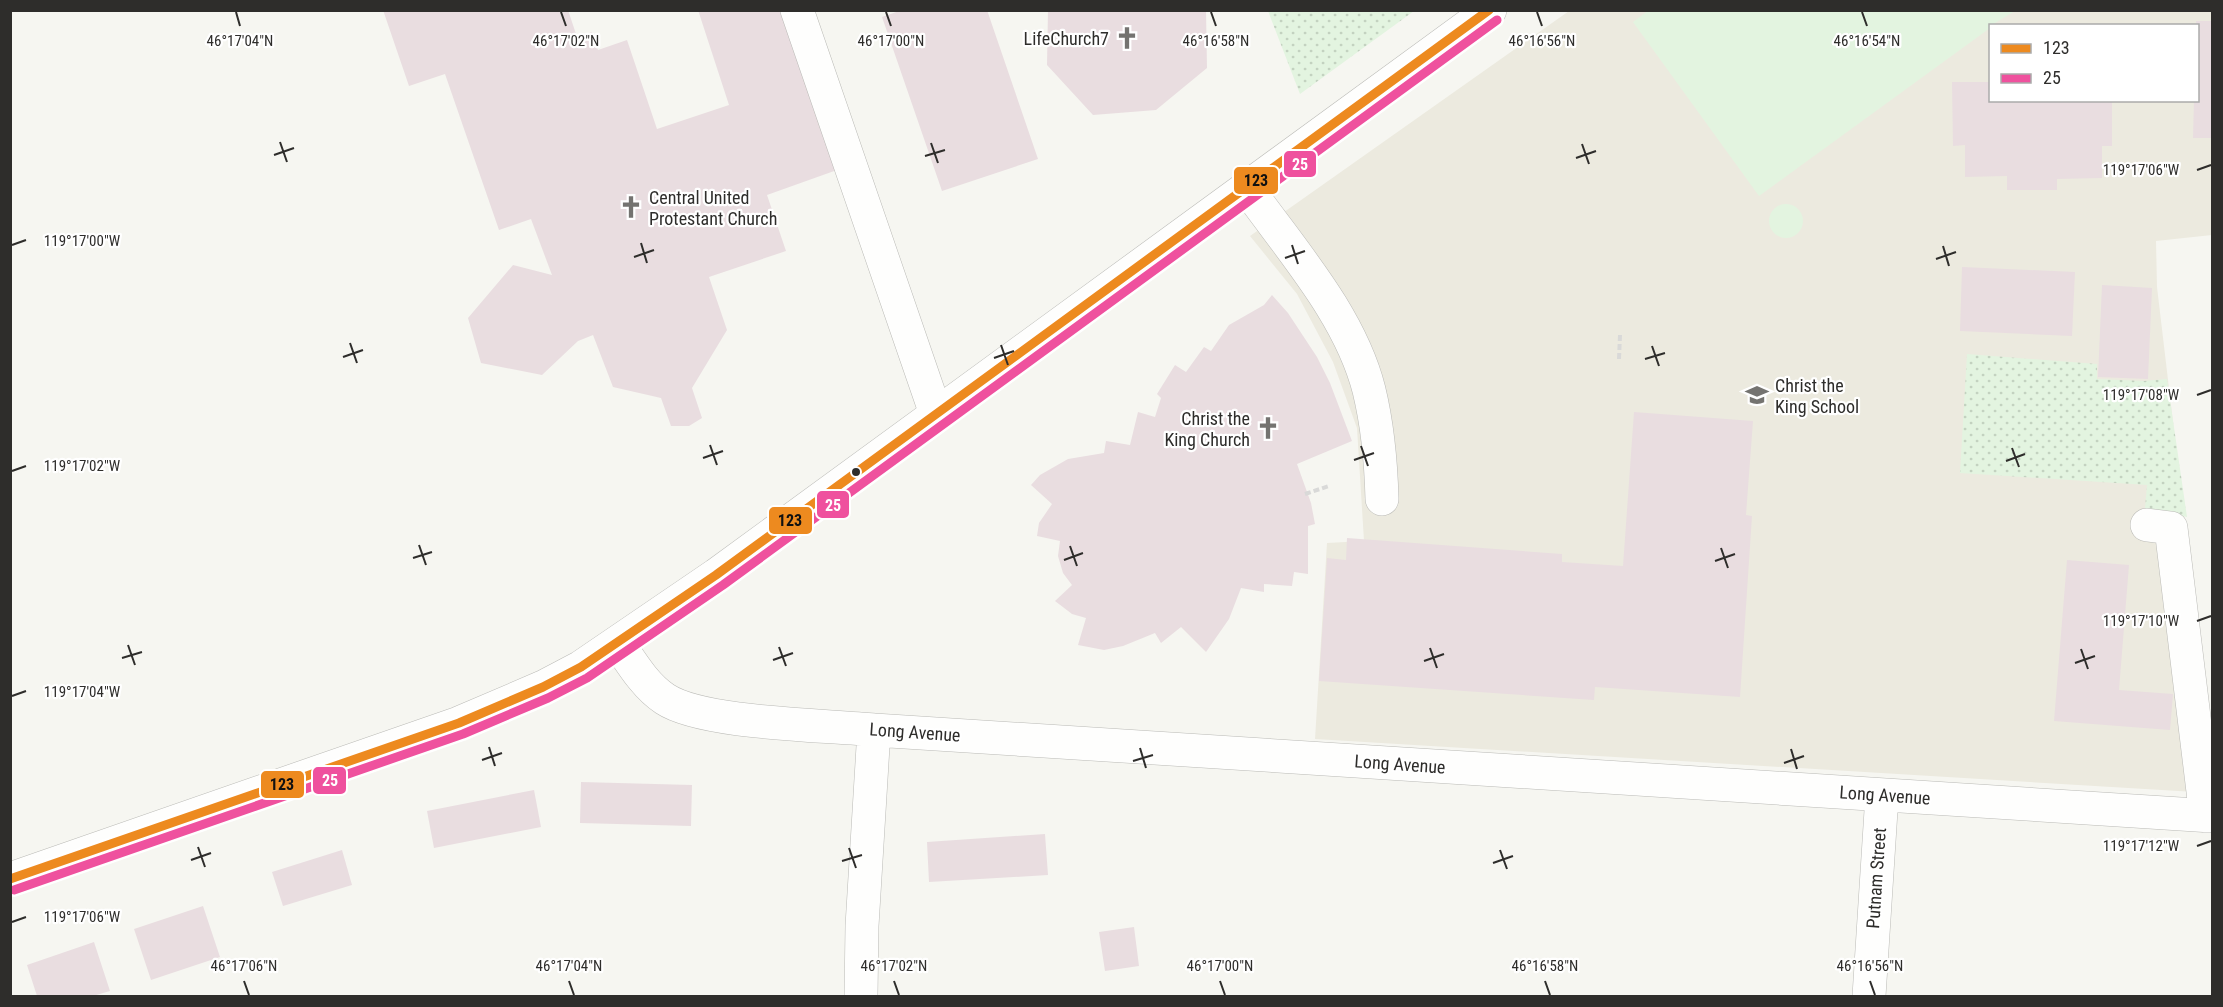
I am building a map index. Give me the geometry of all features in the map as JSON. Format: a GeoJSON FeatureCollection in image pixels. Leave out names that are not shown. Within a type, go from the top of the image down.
{"type":"FeatureCollection","features":[{"type":"Feature","properties":{"kind":"street"},"geometry":{"type":"LineString","coordinates":[[797,10],[936,414]]}},
{"type":"Feature","properties":{"kind":"street"},"geometry":{"type":"LineString","coordinates":[[10,879],[459,723],[543,687],[618,643],[1490,10]]}},
{"type":"Feature","properties":{"kind":"street"},"geometry":{"type":"LineString","coordinates":[[1247,188],[1311,277],[1353,348],[1368,389],[1378,438],[1382,499]]}},
{"type":"Feature","properties":{"kind":"street"},"geometry":{"type":"LineString","coordinates":[[2147,525],[2170,528],[2210,816]]}},
{"type":"Feature","properties":{"kind":"street","name":"Long Avenue"},"geometry":{"type":"LineString","coordinates":[[618,643],[652,689],[680,708],[741,718],[874,730],[2210,816]]}},
{"type":"Feature","properties":{"kind":"street"},"geometry":{"type":"LineString","coordinates":[[861,996],[862,926],[874,730]]}},
{"type":"Feature","properties":{"kind":"street","name":"Putnam Street"},"geometry":{"type":"LineString","coordinates":[[1869,996],[1881,795]]}},
{"type":"Feature","properties":{"kind":"path"},"geometry":{"type":"LineString","coordinates":[[1619,359],[1620,335]]}},
{"type":"Feature","properties":{"kind":"path"},"geometry":{"type":"LineString","coordinates":[[1305,494],[1329,486]]}},
{"type":"Feature","properties":{"kind":"shaded area","name":"Christ the King School"},"geometry":{"type":"Polygon","coordinates":[[[1569,11],[2212,11],[2212,235],[2156,241],[2157,287],[2212,751],[2212,793],[1315,739],[1327,543],[1364,541],[1357,428],[1333,362],[1297,294],[1250,236],[1569,11]]]}},
{"type":"Feature","properties":{"kind":"green space"},"geometry":{"type":"Polygon","coordinates":[[[1649,10],[2015,10],[1993,24],[1989,24],[1989,29],[1759,196],[1633,22],[1649,10]]]}},
{"type":"Feature","properties":{"kind":"green space"},"geometry":{"type":"Polygon","coordinates":[[[1268,11],[1414,11],[1300,94],[1268,11]]]}},
{"type":"Feature","properties":{"kind":"green space"},"geometry":{"type":"Polygon","coordinates":[[[1786,204],[1798,209],[1803,221],[1798,233],[1786,238],[1774,233],[1769,221],[1774,209],[1786,204]]]}},
{"type":"Feature","properties":{"kind":"green space"},"geometry":{"type":"Polygon","coordinates":[[[1967,354],[2097,364],[2097,379],[2144,381],[2167,379],[2187,517],[2145,508],[2147,485],[1960,473],[1967,354]]]}},
{"type":"Feature","properties":{"kind":"building","name":"Central United Protestant Church"},"geometry":{"type":"Polygon","coordinates":[[[383,10],[568,10],[577,37],[592,32],[598,50],[627,40],[657,129],[729,105],[698,10],[782,10],[837,170],[767,195],[786,251],[709,277],[727,330],[692,388],[702,418],[689,426],[671,426],[661,398],[613,387],[593,335],[578,341],[542,375],[481,363],[468,318],[513,265],[552,275],[531,219],[499,230],[445,74],[409,86],[383,10]]]}},
{"type":"Feature","properties":{"kind":"building"},"geometry":{"type":"Polygon","coordinates":[[[902,10],[987,10],[1038,159],[942,191],[882,17],[902,10]]]}},
{"type":"Feature","properties":{"kind":"building","name":"LifeChurch7"},"geometry":{"type":"Polygon","coordinates":[[[1048,10],[1206,10],[1207,68],[1156,110],[1093,115],[1047,65],[1048,10]]]}},
{"type":"Feature","properties":{"kind":"building"},"geometry":{"type":"Polygon","coordinates":[[[2196,21],[2212,21],[2212,138],[2193,138],[2194,102],[2199,102],[2199,24],[2196,24],[2196,21]]]}},
{"type":"Feature","properties":{"kind":"building"},"geometry":{"type":"Polygon","coordinates":[[[1952,82],[1989,82],[1989,102],[2112,102],[2112,146],[2102,146],[2102,178],[2057,179],[2057,190],[2007,190],[2007,176],[1965,177],[1965,145],[1953,146],[1952,82]]]}},
{"type":"Feature","properties":{"kind":"building"},"geometry":{"type":"Polygon","coordinates":[[[1962,267],[2075,272],[2072,336],[1960,331],[1962,267]]]}},
{"type":"Feature","properties":{"kind":"building"},"geometry":{"type":"Polygon","coordinates":[[[2102,285],[2152,288],[2148,379],[2098,377],[2102,285]]]}},
{"type":"Feature","properties":{"kind":"building"},"geometry":{"type":"Polygon","coordinates":[[[1272,295],[1288,313],[1317,357],[1330,383],[1352,441],[1297,464],[1311,503],[1315,524],[1308,526],[1308,574],[1294,572],[1292,586],[1264,584],[1264,592],[1241,588],[1229,619],[1206,652],[1181,627],[1161,643],[1155,633],[1123,646],[1104,650],[1078,645],[1086,618],[1072,614],[1055,601],[1072,585],[1063,573],[1058,556],[1060,541],[1037,536],[1039,523],[1052,504],[1031,485],[1040,475],[1068,459],[1104,453],[1106,441],[1130,445],[1138,412],[1155,417],[1161,398],[1157,394],[1175,365],[1186,372],[1204,347],[1211,351],[1229,325],[1264,305],[1272,295]]]}},
{"type":"Feature","properties":{"kind":"building"},"geometry":{"type":"Polygon","coordinates":[[[1634,412],[1753,421],[1746,515],[1752,516],[1740,697],[1595,687],[1594,700],[1319,681],[1327,558],[1346,560],[1347,538],[1562,554],[1562,562],[1623,566],[1634,412]]]}},
{"type":"Feature","properties":{"kind":"building"},"geometry":{"type":"Polygon","coordinates":[[[2067,560],[2129,565],[2119,690],[2173,694],[2170,730],[2054,721],[2067,560]]]}},
{"type":"Feature","properties":{"kind":"building"},"geometry":{"type":"Polygon","coordinates":[[[581,782],[692,785],[691,826],[580,823],[581,782]]]}},
{"type":"Feature","properties":{"kind":"building"},"geometry":{"type":"Polygon","coordinates":[[[534,790],[541,827],[434,848],[427,811],[534,790]]]}},
{"type":"Feature","properties":{"kind":"building"},"geometry":{"type":"Polygon","coordinates":[[[1045,834],[1048,875],[929,882],[927,842],[1045,834]]]}},
{"type":"Feature","properties":{"kind":"building"},"geometry":{"type":"Polygon","coordinates":[[[342,850],[352,885],[283,906],[272,872],[342,850]]]}},
{"type":"Feature","properties":{"kind":"building"},"geometry":{"type":"Polygon","coordinates":[[[203,906],[220,957],[151,980],[134,929],[203,906]]]}},
{"type":"Feature","properties":{"kind":"building"},"geometry":{"type":"Polygon","coordinates":[[[1134,927],[1139,966],[1105,971],[1099,932],[1134,927]]]}},
{"type":"Feature","properties":{"kind":"building"},"geometry":{"type":"Polygon","coordinates":[[[94,942],[110,991],[93,996],[37,996],[27,965],[94,942]]]}},
{"type":"Feature","properties":{"kind":"transit line","name":"123"},"geometry":{"type":"LineString","coordinates":[[10,879],[459,723],[543,687],[581,667],[716,575],[1489,10]]}},
{"type":"Feature","properties":{"kind":"transit line","name":"25"},"geometry":{"type":"LineString","coordinates":[[14,890],[463,734],[548,698],[587,678],[723,585],[1497,20]]}},
{"type":"Feature","properties":{"kind":"place","name":"LifeChurch7"},"geometry":{"type":"Point","coordinates":[1127,38]}},
{"type":"Feature","properties":{"kind":"place","name":"Central United Protestant Church"},"geometry":{"type":"Point","coordinates":[631,207]}},
{"type":"Feature","properties":{"kind":"place","name":"Christ the King School"},"geometry":{"type":"Point","coordinates":[1757,395]}},
{"type":"Feature","properties":{"kind":"place","name":"Christ the King Church"},"geometry":{"type":"Point","coordinates":[1268,428]}}]}
